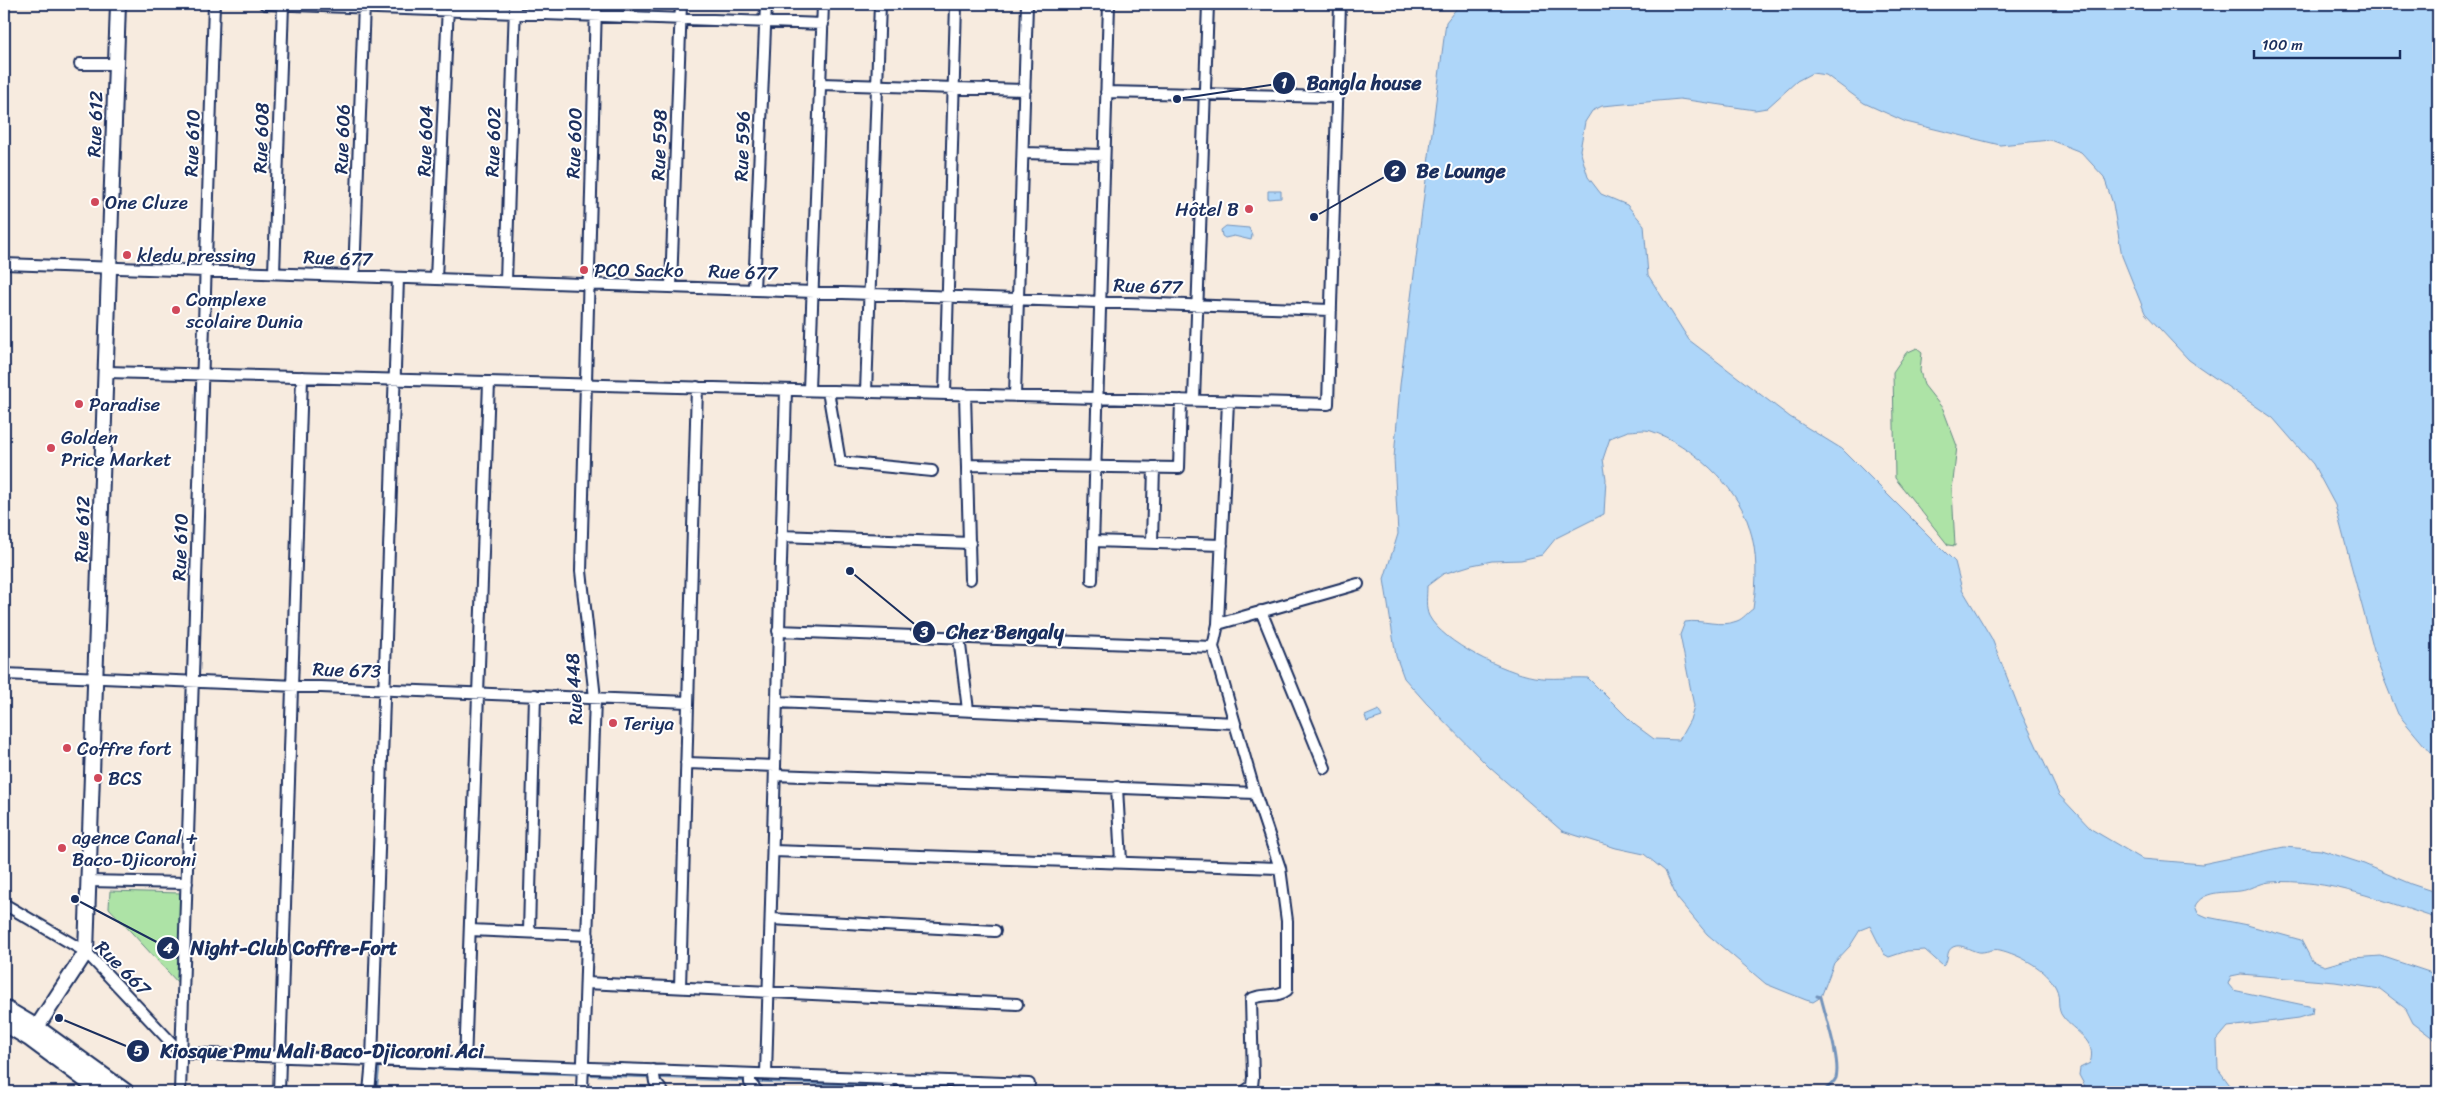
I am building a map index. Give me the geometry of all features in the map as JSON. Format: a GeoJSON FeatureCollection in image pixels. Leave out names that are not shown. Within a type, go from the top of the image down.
{"type":"FeatureCollection","features":[{"type":"Feature","properties":{"kind":"main road"},"geometry":{"type":"LineString","coordinates":[[6,1016],[126,1092]]}},
{"type":"Feature","properties":{"kind":"main road"},"geometry":{"type":"LineString","coordinates":[[33,1033],[102,1092]]}},
{"type":"Feature","properties":{"kind":"street","name":"Rue 612"},"geometry":{"type":"LineString","coordinates":[[86,952],[118,4]]}},
{"type":"Feature","properties":{"kind":"street","name":"Rue 610"},"geometry":{"type":"LineString","coordinates":[[180,1092],[214,4]]}},
{"type":"Feature","properties":{"kind":"street"},"geometry":{"type":"LineString","coordinates":[[265,4],[515,8],[595,16],[822,24]]}},
{"type":"Feature","properties":{"kind":"street","name":"Rue 608"},"geometry":{"type":"LineString","coordinates":[[274,273],[284,4]]}},
{"type":"Feature","properties":{"kind":"street","name":"Rue 600"},"geometry":{"type":"LineString","coordinates":[[587,284],[596,4]]}},
{"type":"Feature","properties":{"kind":"street","name":"Rue 598"},"geometry":{"type":"LineString","coordinates":[[671,287],[681,4]]}},
{"type":"Feature","properties":{"kind":"street","name":"Rue 596"},"geometry":{"type":"LineString","coordinates":[[754,290],[766,4]]}},
{"type":"Feature","properties":{"kind":"street"},"geometry":{"type":"LineString","coordinates":[[809,390],[823,4]]}},
{"type":"Feature","properties":{"kind":"street"},"geometry":{"type":"LineString","coordinates":[[866,392],[880,4]]}},
{"type":"Feature","properties":{"kind":"street"},"geometry":{"type":"LineString","coordinates":[[945,394],[956,4]]}},
{"type":"Feature","properties":{"kind":"street"},"geometry":{"type":"LineString","coordinates":[[1015,396],[1027,4]]}},
{"type":"Feature","properties":{"kind":"street"},"geometry":{"type":"LineString","coordinates":[[1092,580],[1109,4]]}},
{"type":"Feature","properties":{"kind":"street"},"geometry":{"type":"LineString","coordinates":[[1194,400],[1208,4]]}},
{"type":"Feature","properties":{"kind":"street"},"geometry":{"type":"LineString","coordinates":[[106,372],[1328,404],[1340,4]]}},
{"type":"Feature","properties":{"kind":"street","name":"Rue 606"},"geometry":{"type":"LineString","coordinates":[[354,276],[364,6]]}},
{"type":"Feature","properties":{"kind":"street","name":"Rue 604"},"geometry":{"type":"LineString","coordinates":[[436,279],[448,7]]}},
{"type":"Feature","properties":{"kind":"street","name":"Rue 602"},"geometry":{"type":"LineString","coordinates":[[506,281],[515,8]]}},
{"type":"Feature","properties":{"kind":"street"},"geometry":{"type":"LineString","coordinates":[[80,64],[116,64]]}},
{"type":"Feature","properties":{"kind":"street"},"geometry":{"type":"LineString","coordinates":[[820,84],[1025,90]]}},
{"type":"Feature","properties":{"kind":"street"},"geometry":{"type":"LineString","coordinates":[[1106,92],[1338,97]]}},
{"type":"Feature","properties":{"kind":"street"},"geometry":{"type":"LineString","coordinates":[[1023,153],[1104,155]]}},
{"type":"Feature","properties":{"kind":"street","name":"Rue 677"},"geometry":{"type":"LineString","coordinates":[[4,264],[1331,310]]}},
{"type":"Feature","properties":{"kind":"street"},"geometry":{"type":"LineString","coordinates":[[369,1092],[372,1060],[398,278]]}},
{"type":"Feature","properties":{"kind":"street","name":"Rue 448"},"geometry":{"type":"LineString","coordinates":[[582,1092],[595,698],[581,571],[587,284]]}},
{"type":"Feature","properties":{"kind":"street"},"geometry":{"type":"LineString","coordinates":[[278,1092],[302,377]]}},
{"type":"Feature","properties":{"kind":"street"},"geometry":{"type":"LineString","coordinates":[[465,1064],[488,382]]}},
{"type":"Feature","properties":{"kind":"street"},"geometry":{"type":"LineString","coordinates":[[680,987],[697,387]]}},
{"type":"Feature","properties":{"kind":"street"},"geometry":{"type":"LineString","coordinates":[[766,1074],[786,390]]}},
{"type":"Feature","properties":{"kind":"street"},"geometry":{"type":"LineString","coordinates":[[828,391],[840,462],[932,471]]}},
{"type":"Feature","properties":{"kind":"street"},"geometry":{"type":"LineString","coordinates":[[964,394],[970,579]]}},
{"type":"Feature","properties":{"kind":"street"},"geometry":{"type":"LineString","coordinates":[[967,465],[1180,468],[1181,400]]}},
{"type":"Feature","properties":{"kind":"street"},"geometry":{"type":"LineString","coordinates":[[1228,401],[1218,624],[1213,647],[1255,793],[1280,868],[1287,921],[1287,990],[1283,994],[1258,995],[1251,998],[1253,1077],[1252,1086],[1244,1092]]}},
{"type":"Feature","properties":{"kind":"street"},"geometry":{"type":"LineString","coordinates":[[1152,542],[1154,467]]}},
{"type":"Feature","properties":{"kind":"street"},"geometry":{"type":"LineString","coordinates":[[781,536],[970,543]]}},
{"type":"Feature","properties":{"kind":"street"},"geometry":{"type":"LineString","coordinates":[[1093,541],[1222,545]]}},
{"type":"Feature","properties":{"kind":"street"},"geometry":{"type":"LineString","coordinates":[[1218,624],[1358,584]]}},
{"type":"Feature","properties":{"kind":"street"},"geometry":{"type":"LineString","coordinates":[[1261,611],[1325,768]]}},
{"type":"Feature","properties":{"kind":"street"},"geometry":{"type":"LineString","coordinates":[[778,631],[1213,647]]}},
{"type":"Feature","properties":{"kind":"street"},"geometry":{"type":"LineString","coordinates":[[959,637],[968,710]]}},
{"type":"Feature","properties":{"kind":"street","name":"Rue 673"},"geometry":{"type":"LineString","coordinates":[[4,674],[688,702]]}},
{"type":"Feature","properties":{"kind":"street"},"geometry":{"type":"LineString","coordinates":[[529,932],[535,695]]}},
{"type":"Feature","properties":{"kind":"street"},"geometry":{"type":"LineString","coordinates":[[777,702],[1235,723]]}},
{"type":"Feature","properties":{"kind":"street"},"geometry":{"type":"LineString","coordinates":[[686,763],[775,770],[1255,793]]}},
{"type":"Feature","properties":{"kind":"street"},"geometry":{"type":"LineString","coordinates":[[1117,787],[1121,862]]}},
{"type":"Feature","properties":{"kind":"street"},"geometry":{"type":"LineString","coordinates":[[773,851],[1280,868]]}},
{"type":"Feature","properties":{"kind":"street"},"geometry":{"type":"LineString","coordinates":[[87,881],[187,882]]}},
{"type":"Feature","properties":{"kind":"street","name":"Rue 667"},"geometry":{"type":"LineString","coordinates":[[4,904],[86,952],[181,1053]]}},
{"type":"Feature","properties":{"kind":"street"},"geometry":{"type":"LineString","coordinates":[[771,918],[995,931]]}},
{"type":"Feature","properties":{"kind":"street"},"geometry":{"type":"LineString","coordinates":[[470,930],[588,935]]}},
{"type":"Feature","properties":{"kind":"street"},"geometry":{"type":"LineString","coordinates":[[33,1033],[86,952]]}},
{"type":"Feature","properties":{"kind":"street"},"geometry":{"type":"LineString","coordinates":[[586,983],[1017,1004]]}},
{"type":"Feature","properties":{"kind":"street"},"geometry":{"type":"LineString","coordinates":[[181,1053],[583,1068],[654,1076],[750,1078],[766,1074],[887,1079],[1009,1088],[1029,1084]]}},
{"type":"Feature","properties":{"kind":"street"},"geometry":{"type":"LineString","coordinates":[[654,1076],[663,1092]]}},
{"type":"Feature","properties":{"kind":"street"},"geometry":{"type":"LineString","coordinates":[[750,1078],[758,1092]]}},
{"type":"Feature","properties":{"kind":"street"},"geometry":{"type":"LineString","coordinates":[[887,1079],[890,1092]]}},
{"type":"Feature","properties":{"kind":"green space"},"geometry":{"type":"Polygon","coordinates":[[[1917,348],[1922,352],[1920,371],[1924,385],[1943,409],[1957,446],[1952,490],[1955,546],[1948,545],[1895,478],[1893,372],[1906,353],[1917,348]]]}},
{"type":"Feature","properties":{"kind":"green space"},"geometry":{"type":"Polygon","coordinates":[[[110,891],[180,893],[179,984],[109,908],[110,891]]]}},
{"type":"Feature","properties":{"kind":"water"},"geometry":{"type":"Polygon","coordinates":[[[1460,4],[2438,4],[2438,758],[2430,752],[2398,714],[2377,662],[2335,505],[2313,464],[2273,418],[2189,360],[2145,313],[2122,256],[2113,204],[2104,177],[2081,152],[2050,140],[2000,145],[1906,122],[1864,103],[1826,75],[1812,73],[1797,81],[1767,108],[1755,110],[1680,99],[1602,106],[1592,111],[1585,122],[1580,150],[1588,177],[1601,194],[1627,205],[1644,225],[1648,275],[1689,340],[1790,417],[1842,449],[1955,562],[1962,589],[1992,639],[2019,708],[2059,795],[2091,829],[2142,859],[2202,864],[2284,847],[2321,850],[2364,864],[2438,893],[2438,919],[2356,892],[2334,887],[2292,882],[2270,882],[2244,890],[2221,892],[2203,897],[2195,906],[2198,913],[2207,917],[2247,925],[2301,940],[2312,961],[2325,966],[2353,958],[2381,956],[2438,975],[2438,1042],[2413,1023],[2406,1009],[2380,989],[2335,982],[2241,974],[2231,976],[2228,984],[2233,990],[2313,1007],[2312,1014],[2299,1018],[2228,1027],[2217,1040],[2218,1069],[2235,1092],[2088,1092],[2079,1075],[2080,1068],[2090,1063],[2091,1048],[2088,1042],[2061,1014],[2056,988],[2040,969],[2016,955],[2000,950],[1978,952],[1959,946],[1951,949],[1943,966],[1925,950],[1907,951],[1889,957],[1884,954],[1870,926],[1860,930],[1850,946],[1834,963],[1821,997],[1813,1002],[1806,1000],[1766,984],[1707,934],[1677,898],[1665,871],[1644,854],[1616,848],[1562,831],[1489,767],[1427,704],[1404,678],[1396,656],[1384,579],[1398,534],[1394,458],[1400,385],[1446,22],[1460,4]],[[1648,430],[1628,431],[1610,438],[1603,459],[1606,479],[1604,514],[1556,538],[1542,555],[1521,560],[1492,561],[1443,574],[1427,586],[1427,609],[1429,616],[1436,626],[1447,636],[1476,655],[1507,669],[1534,677],[1588,678],[1635,725],[1654,739],[1679,740],[1690,720],[1694,706],[1680,635],[1685,622],[1731,623],[1739,620],[1753,609],[1756,578],[1754,546],[1743,511],[1723,481],[1710,468],[1696,456],[1666,437],[1648,430]]]}},
{"type":"Feature","properties":{"kind":"water"},"geometry":{"type":"Polygon","coordinates":[[[1268,191],[1281,191],[1281,198],[1268,199],[1268,191]]]}},
{"type":"Feature","properties":{"kind":"water"},"geometry":{"type":"Polygon","coordinates":[[[1226,226],[1249,228],[1252,235],[1251,240],[1234,236],[1225,238],[1222,236],[1221,230],[1226,226]]]}},
{"type":"Feature","properties":{"kind":"water"},"geometry":{"type":"Polygon","coordinates":[[[1379,710],[1382,717],[1367,722],[1365,716],[1379,710]]]}},
{"type":"Feature","properties":{"kind":"waterway"},"geometry":{"type":"LineString","coordinates":[[1817,996],[1821,997],[1829,1026],[1835,1050],[1837,1070],[1835,1080],[1823,1092]]}},
{"type":"Feature","properties":{"kind":"waterway"},"geometry":{"type":"LineString","coordinates":[[376,1092],[379,1066],[1004,1091]]}},
{"type":"Feature","properties":{"kind":"place","name":"Bangla house"},"geometry":{"type":"Point","coordinates":[1177,99]}},
{"type":"Feature","properties":{"kind":"place","name":"One Cluze"},"geometry":{"type":"Point","coordinates":[95,202]}},
{"type":"Feature","properties":{"kind":"place","name":"Hôtel B"},"geometry":{"type":"Point","coordinates":[1249,209]}},
{"type":"Feature","properties":{"kind":"place","name":"Be Lounge"},"geometry":{"type":"Point","coordinates":[1314,217]}},
{"type":"Feature","properties":{"kind":"place","name":"kledu pressing"},"geometry":{"type":"Point","coordinates":[127,255]}},
{"type":"Feature","properties":{"kind":"place","name":"PCO Sacko"},"geometry":{"type":"Point","coordinates":[584,270]}},
{"type":"Feature","properties":{"kind":"place","name":"Complexe scolaire Dunia"},"geometry":{"type":"Point","coordinates":[176,310]}},
{"type":"Feature","properties":{"kind":"place","name":"Paradise"},"geometry":{"type":"Point","coordinates":[79,404]}},
{"type":"Feature","properties":{"kind":"place","name":"Golden Price Market"},"geometry":{"type":"Point","coordinates":[51,448]}},
{"type":"Feature","properties":{"kind":"place","name":"Chez Bengaly"},"geometry":{"type":"Point","coordinates":[850,571]}},
{"type":"Feature","properties":{"kind":"place","name":"Teriya"},"geometry":{"type":"Point","coordinates":[613,723]}},
{"type":"Feature","properties":{"kind":"place","name":"Coffre fort"},"geometry":{"type":"Point","coordinates":[67,748]}},
{"type":"Feature","properties":{"kind":"place","name":"BCS"},"geometry":{"type":"Point","coordinates":[98,778]}},
{"type":"Feature","properties":{"kind":"place","name":"agence Canal + Baco-Djicoroni"},"geometry":{"type":"Point","coordinates":[62,848]}},
{"type":"Feature","properties":{"kind":"place","name":"Night-Club Coffre-Fort"},"geometry":{"type":"Point","coordinates":[75,899]}},
{"type":"Feature","properties":{"kind":"place","name":"Kiosque Pmu Mali Baco-Djicoroni Aci"},"geometry":{"type":"Point","coordinates":[59,1018]}}]}
